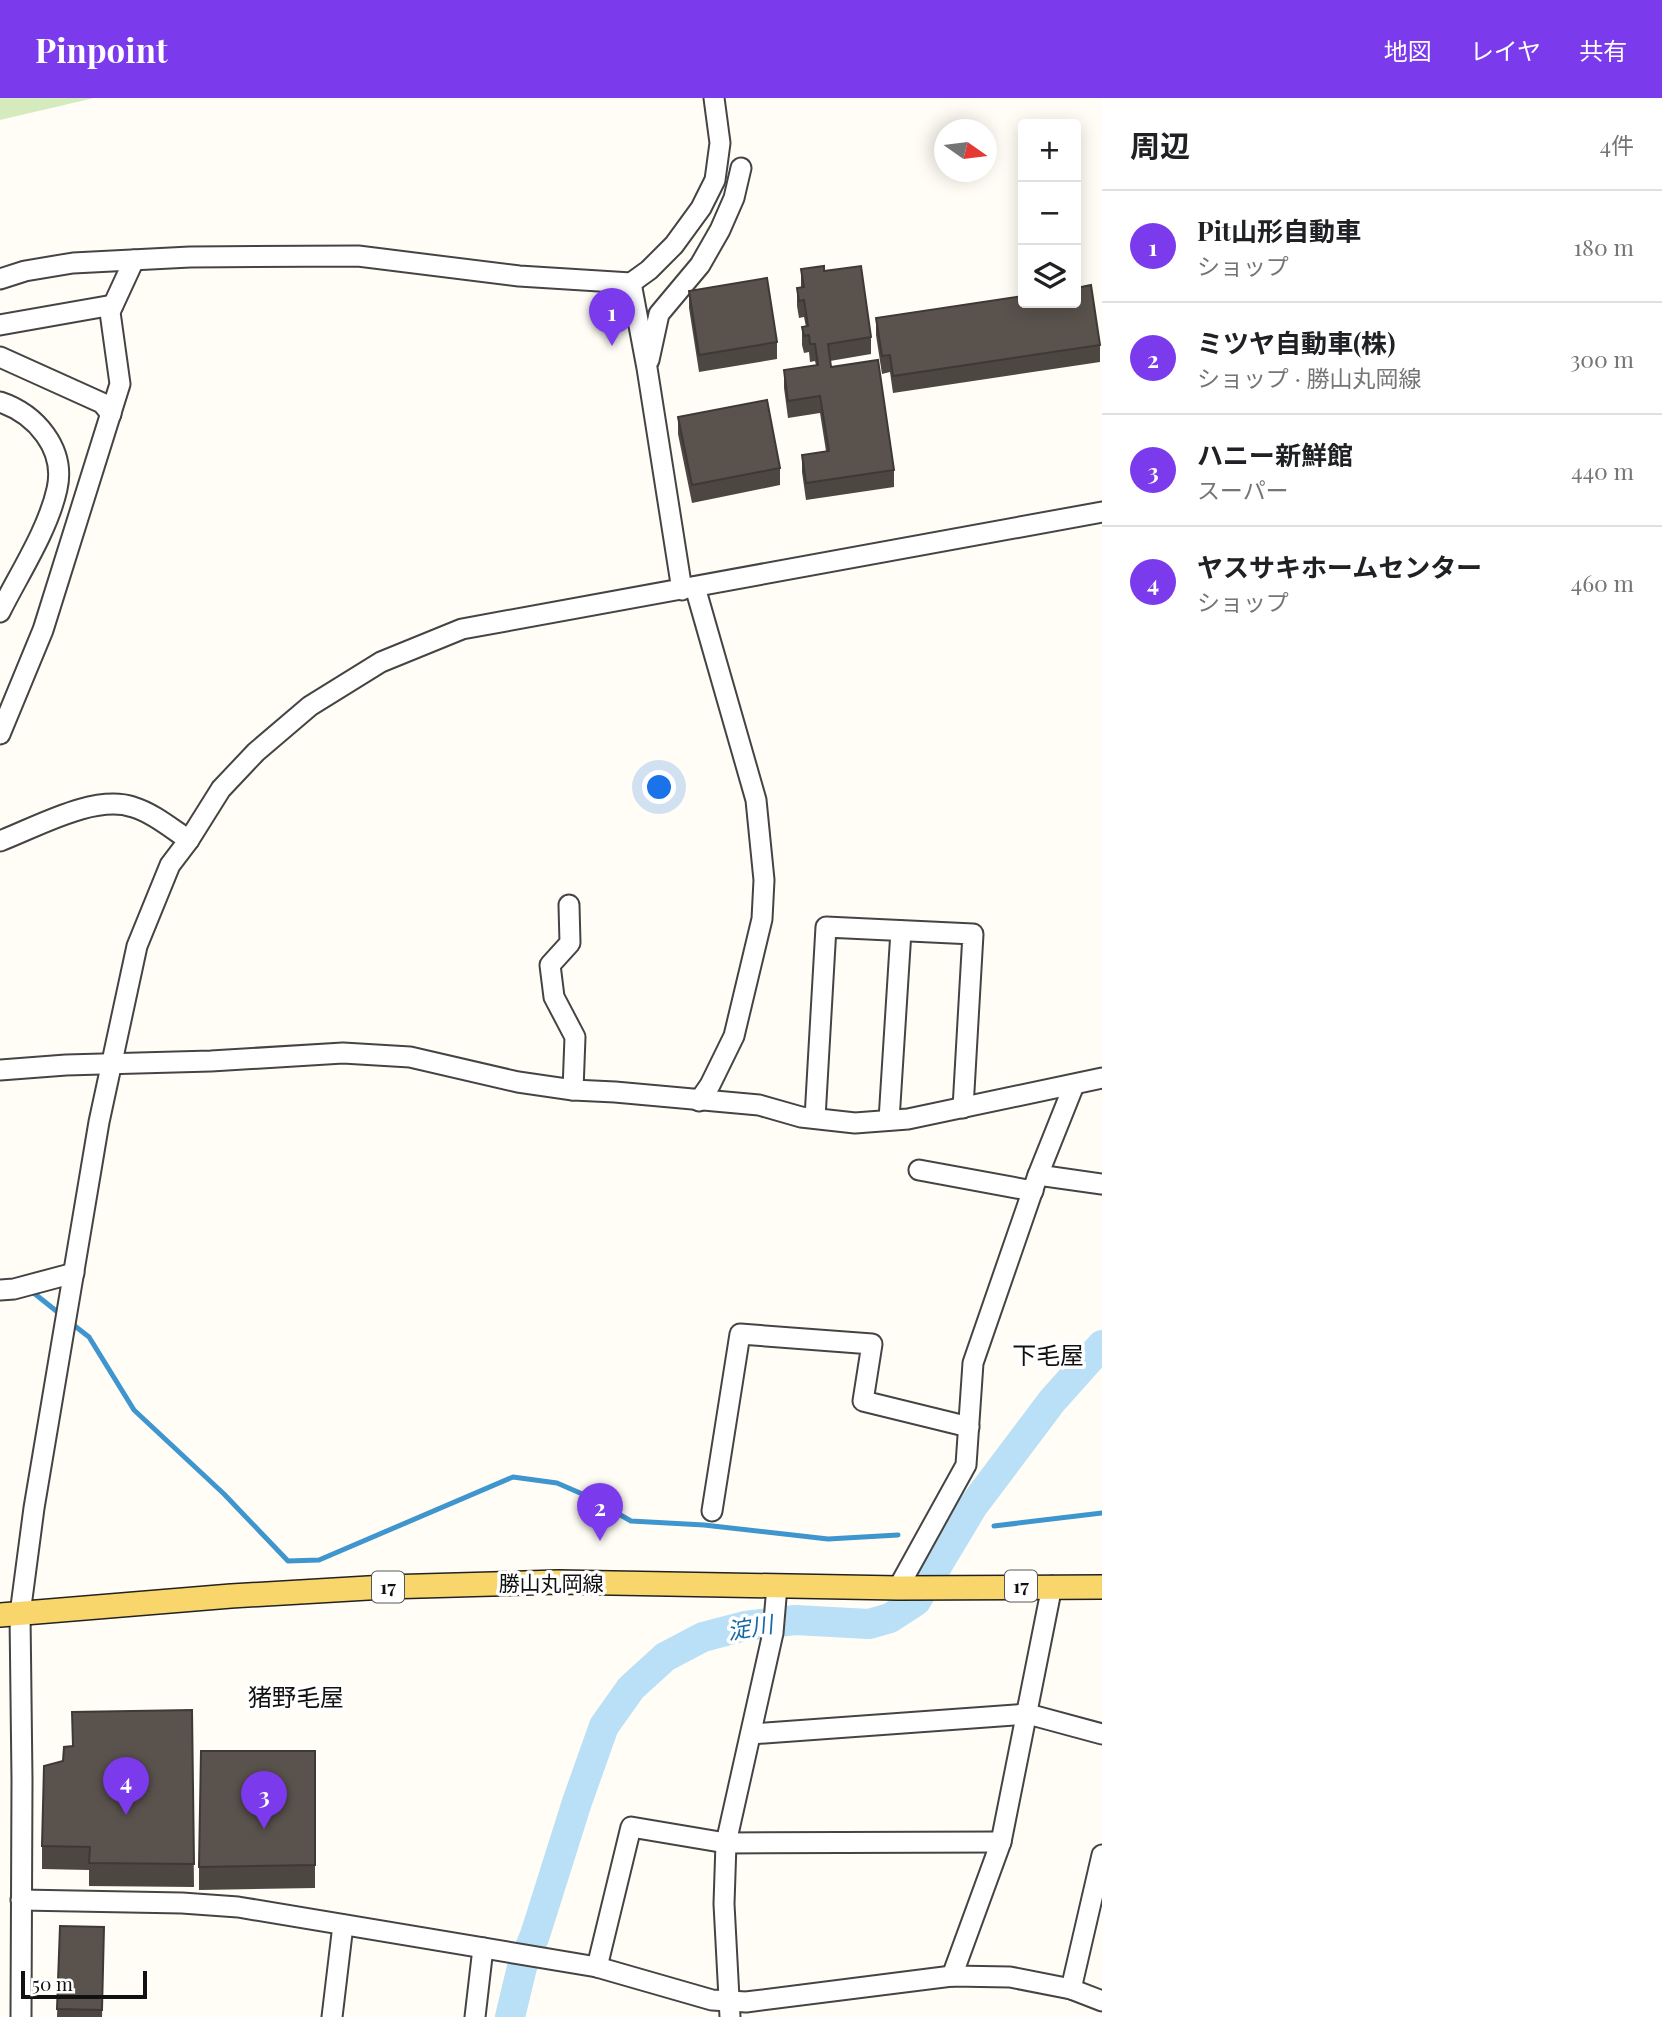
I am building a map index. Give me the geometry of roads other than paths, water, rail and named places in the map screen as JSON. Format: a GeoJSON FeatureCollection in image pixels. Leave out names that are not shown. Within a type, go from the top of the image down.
{"type":"FeatureCollection","features":[{"type":"Feature","properties":{"kind":"main road","name":"勝山丸岡線"},"geometry":{"type":"LineString","coordinates":[[10,1614],[385,1587],[558,1583],[776,1593],[940,1587],[1102,1587]]}},
{"type":"Feature","properties":{"kind":"street"},"geometry":{"type":"LineString","coordinates":[[0,279],[25,271],[73,263],[190,257],[358,257],[519,276],[631,283],[649,270],[674,245],[701,208],[715,180],[720,143],[714,98]]}},
{"type":"Feature","properties":{"kind":"street"},"geometry":{"type":"LineString","coordinates":[[647,368],[659,314],[701,265],[734,198],[741,167]]}},
{"type":"Feature","properties":{"kind":"street"},"geometry":{"type":"LineString","coordinates":[[0,734],[43,630],[120,384],[110,312],[134,260]]}},
{"type":"Feature","properties":{"kind":"street"},"geometry":{"type":"LineString","coordinates":[[631,283],[689,589],[756,800],[764,880],[762,919],[734,1036],[699,1101]]}},
{"type":"Feature","properties":{"kind":"street"},"geometry":{"type":"LineString","coordinates":[[0,325],[113,305]]}},
{"type":"Feature","properties":{"kind":"street"},"geometry":{"type":"LineString","coordinates":[[0,356],[102,402],[111,414]]}},
{"type":"Feature","properties":{"kind":"street"},"geometry":{"type":"LineString","coordinates":[[80,392],[120,384]]}},
{"type":"Feature","properties":{"kind":"street"},"geometry":{"type":"LineString","coordinates":[[1,405],[22,413],[41,428],[57,452],[58,487],[69,550]]}},
{"type":"Feature","properties":{"kind":"street"},"geometry":{"type":"LineString","coordinates":[[3,599],[46,521],[58,487]]}},
{"type":"Feature","properties":{"kind":"street"},"geometry":{"type":"LineString","coordinates":[[21,2017],[21,1900],[10,1614],[34,1508],[111,1063],[137,946],[170,865],[222,789],[256,752],[310,706],[381,662],[462,629],[1102,512]]}},
{"type":"Feature","properties":{"kind":"street"},"geometry":{"type":"LineString","coordinates":[[0,841],[85,806],[107,803],[133,807],[189,840]]}},
{"type":"Feature","properties":{"kind":"street"},"geometry":{"type":"LineString","coordinates":[[569,905],[570,943],[550,965],[554,997],[575,1037],[573,1090]]}},
{"type":"Feature","properties":{"kind":"street"},"geometry":{"type":"LineString","coordinates":[[815,1118],[826,927],[973,934],[963,1108]]}},
{"type":"Feature","properties":{"kind":"street"},"geometry":{"type":"LineString","coordinates":[[888,1120],[901,931]]}},
{"type":"Feature","properties":{"kind":"street"},"geometry":{"type":"LineString","coordinates":[[0,1070],[343,1053],[410,1057],[517,1082],[573,1090],[615,1091],[759,1105],[801,1117],[855,1123],[963,1108],[1102,1078]]}},
{"type":"Feature","properties":{"kind":"street"},"geometry":{"type":"LineString","coordinates":[[903,1588],[966,1465],[973,1363],[1074,1084]]}},
{"type":"Feature","properties":{"kind":"street"},"geometry":{"type":"LineString","coordinates":[[919,1170],[1036,1183],[1102,1184]]}},
{"type":"Feature","properties":{"kind":"street"},"geometry":{"type":"LineString","coordinates":[[0,1290],[14,1289],[74,1273]]}},
{"type":"Feature","properties":{"kind":"street"},"geometry":{"type":"LineString","coordinates":[[712,1511],[740,1334],[872,1344],[863,1401],[970,1427]]}},
{"type":"Feature","properties":{"kind":"street"},"geometry":{"type":"LineString","coordinates":[[952,1976],[1001,1842],[1052,1586]]}},
{"type":"Feature","properties":{"kind":"street"},"geometry":{"type":"LineString","coordinates":[[730,2009],[724,1904],[726,1843],[773,1633],[776,1593]]}},
{"type":"Feature","properties":{"kind":"street"},"geometry":{"type":"LineString","coordinates":[[751,1734],[1028,1714],[1102,1734]]}},
{"type":"Feature","properties":{"kind":"street"},"geometry":{"type":"LineString","coordinates":[[597,1967],[631,1827],[726,1843],[1001,1842]]}},
{"type":"Feature","properties":{"kind":"street"},"geometry":{"type":"LineString","coordinates":[[1071,1989],[1102,1855]]}},
{"type":"Feature","properties":{"kind":"street"},"geometry":{"type":"LineString","coordinates":[[21,1900],[182,1903],[238,1907],[597,1967],[712,2000],[730,2009]]}},
{"type":"Feature","properties":{"kind":"street"},"geometry":{"type":"LineString","coordinates":[[332,2017],[343,1925]]}},
{"type":"Feature","properties":{"kind":"street"},"geometry":{"type":"LineString","coordinates":[[475,2017],[483,1948]]}},
{"type":"Feature","properties":{"kind":"street"},"geometry":{"type":"LineString","coordinates":[[730,2009],[746,2002],[952,1976],[1010,1977],[1071,1989],[1102,2001]]}},
{"type":"Feature","properties":{"kind":"waterway"},"geometry":{"type":"LineString","coordinates":[[30,1290],[60,1314]]}},
{"type":"Feature","properties":{"kind":"waterway"},"geometry":{"type":"LineString","coordinates":[[71,1323],[89,1337],[134,1410],[224,1494],[288,1561],[319,1560],[513,1477],[557,1483],[587,1496],[631,1521],[704,1525],[828,1539],[898,1535]]}},
{"type":"Feature","properties":{"kind":"waterway","name":"淀川"},"geometry":{"type":"LineString","coordinates":[[510,2017],[522,1967],[604,1726],[631,1688],[665,1657],[703,1637],[745,1626],[795,1620],[869,1624],[890,1618],[916,1601],[973,1506],[1052,1401],[1102,1345]]}},
{"type":"Feature","properties":{"kind":"waterway"},"geometry":{"type":"LineString","coordinates":[[994,1526],[1102,1513]]}},
{"type":"Feature","properties":{"kind":"place","name":"Pit山形自動車"},"geometry":{"type":"Point","coordinates":[612,346]}},
{"type":"Feature","properties":{"kind":"place","name":"ミツヤ自動車(株)"},"geometry":{"type":"Point","coordinates":[600,1541]}},
{"type":"Feature","properties":{"kind":"place","name":"ヤスサキホームセンター"},"geometry":{"type":"Point","coordinates":[126,1815]}},
{"type":"Feature","properties":{"kind":"place","name":"ハニー新鮮館"},"geometry":{"type":"Point","coordinates":[264,1829]}},
{"type":"Feature","properties":{"kind":"district","name":"下毛屋"},"geometry":{"type":"Point","coordinates":[1048,1356]}},
{"type":"Feature","properties":{"kind":"district","name":"猪野毛屋"},"geometry":{"type":"Point","coordinates":[296,1698]}}]}
